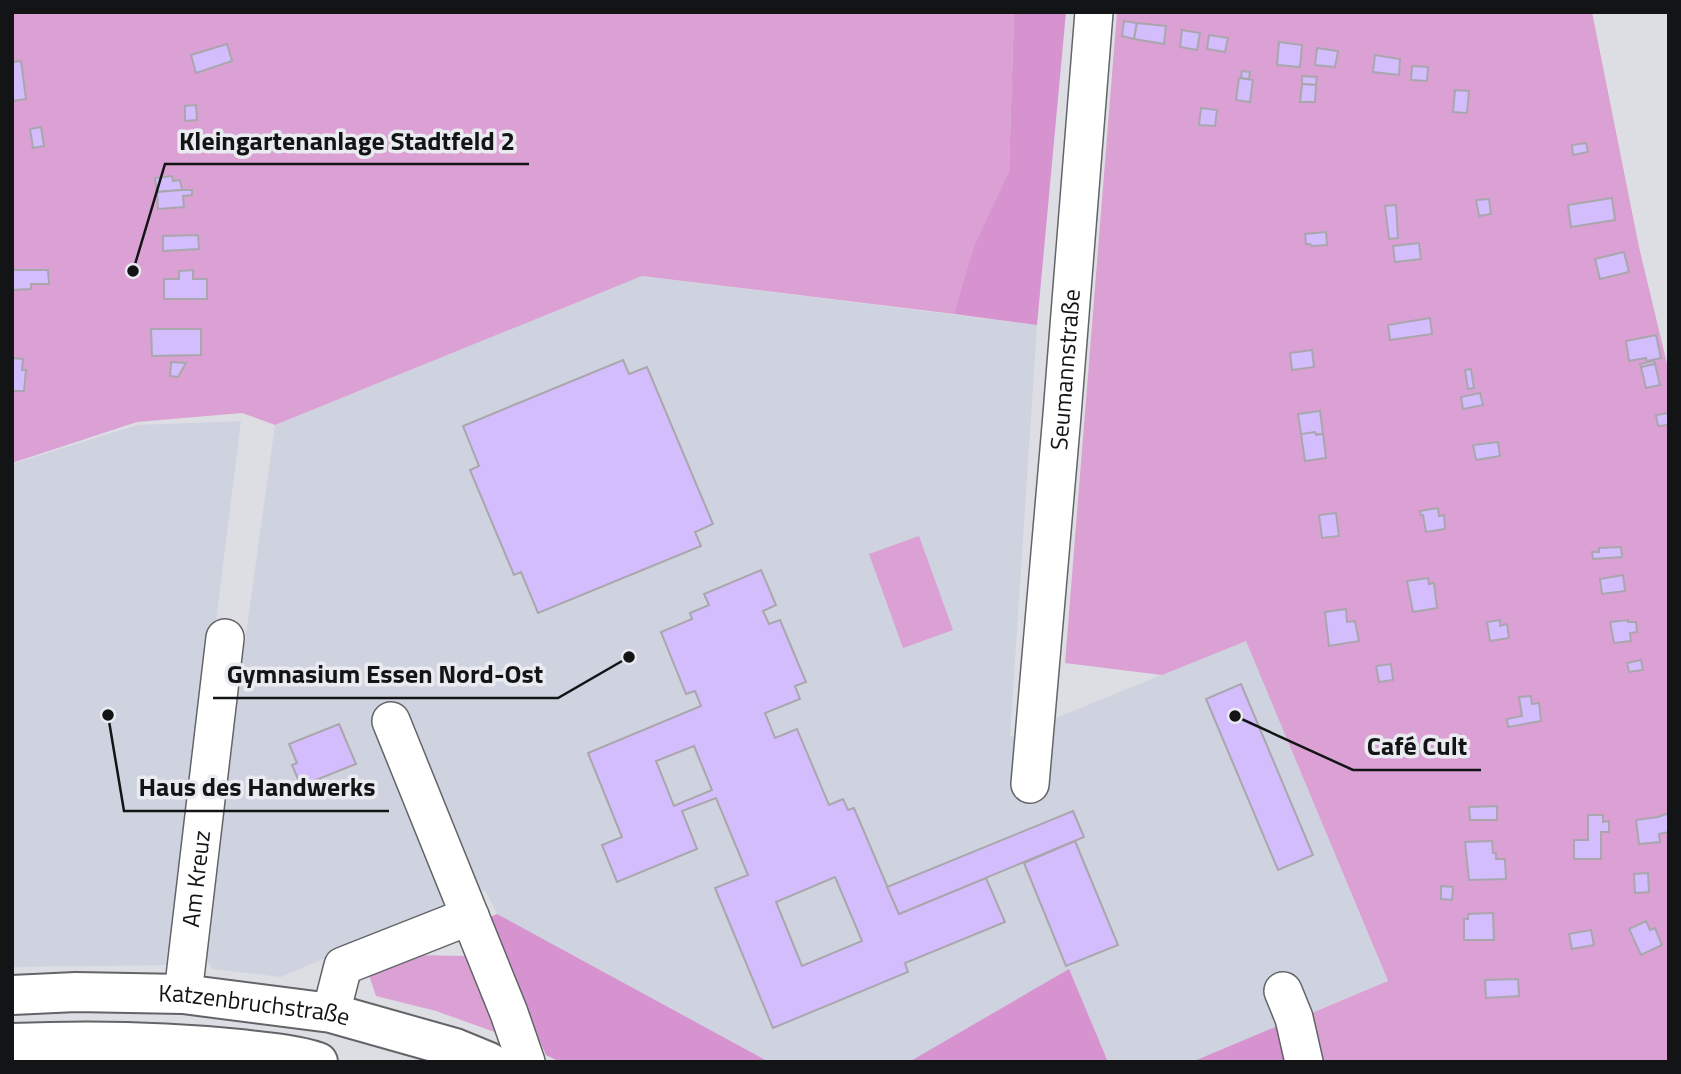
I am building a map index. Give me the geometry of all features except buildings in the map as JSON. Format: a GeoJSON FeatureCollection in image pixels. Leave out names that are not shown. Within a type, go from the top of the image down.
{"type":"FeatureCollection","features":[{"type":"Feature","properties":{"kind":"main road","name":"Katzenbruchstraße"},"geometry":{"type":"LineString","coordinates":[[12,995],[76,992],[183,994],[331,1013],[455,1048],[489,1062]]}},
{"type":"Feature","properties":{"kind":"main road","name":"Katzenbruchstraße"},"geometry":{"type":"LineString","coordinates":[[12,1044],[174,1042],[254,1056],[318,1062]]}},
{"type":"Feature","properties":{"kind":"street","name":"Seumannstraße"},"geometry":{"type":"LineString","coordinates":[[1030,785],[1094,12]]}},
{"type":"Feature","properties":{"kind":"street","name":"Am Kreuz"},"geometry":{"type":"LineString","coordinates":[[183,994],[225,638]]}},
{"type":"Feature","properties":{"kind":"street"},"geometry":{"type":"LineString","coordinates":[[391,721],[526,1062]]}},
{"type":"Feature","properties":{"kind":"street"},"geometry":{"type":"LineString","coordinates":[[331,1013],[343,967],[470,916]]}},
{"type":"Feature","properties":{"kind":"street"},"geometry":{"type":"LineString","coordinates":[[1283,991],[1294,1017],[1304,1062]]}},
{"type":"Feature","properties":{"kind":"shaded area"},"geometry":{"type":"Polygon","coordinates":[[[12,12],[1014,12],[1009,172],[954,314],[642,276],[275,425],[242,413],[137,422],[12,463],[12,12]]]}},
{"type":"Feature","properties":{"kind":"shaded area"},"geometry":{"type":"Polygon","coordinates":[[[1014,12],[1066,12],[1037,325],[954,314],[975,244],[1009,172],[1014,12]]]}},
{"type":"Feature","properties":{"kind":"shaded area"},"geometry":{"type":"Polygon","coordinates":[[[1117,12],[1592,12],[1639,247],[1669,372],[1669,1062],[1317,1062],[1307,1015],[1388,981],[1246,641],[1162,675],[1065,663],[1117,12]]]}},
{"type":"Feature","properties":{"kind":"shaded area"},"geometry":{"type":"Polygon","coordinates":[[[642,276],[1037,325],[1010,737],[1246,640],[1388,982],[1280,1025],[1288,1062],[560,1062],[546,1055],[486,919],[497,914],[485,890],[281,977],[212,969],[202,951],[275,425],[642,276]]]}},
{"type":"Feature","properties":{"kind":"shaded area"},"geometry":{"type":"Polygon","coordinates":[[[241,421],[173,965],[12,967],[12,464],[137,425],[241,421]]]}},
{"type":"Feature","properties":{"kind":"shaded area"},"geometry":{"type":"Polygon","coordinates":[[[919,536],[953,630],[903,648],[869,554],[919,536]]]}},
{"type":"Feature","properties":{"kind":"shaded area"},"geometry":{"type":"Polygon","coordinates":[[[497,914],[769,1062],[560,1062],[546,1055],[486,919],[497,914]]]}},
{"type":"Feature","properties":{"kind":"shaded area"},"geometry":{"type":"Polygon","coordinates":[[[410,955],[469,956],[503,1035],[436,1011],[376,996],[368,972],[410,955]]]}},
{"type":"Feature","properties":{"kind":"shaded area"},"geometry":{"type":"Polygon","coordinates":[[[1069,969],[1108,1062],[909,1062],[1069,969]]]}},
{"type":"Feature","properties":{"kind":"shaded area"},"geometry":{"type":"Polygon","coordinates":[[[1280,1025],[1288,1062],[1192,1062],[1280,1025]]]}},
{"type":"Feature","properties":{"kind":"place","name":"Kleingartenanlage Stadtfeld 2"},"geometry":{"type":"Point","coordinates":[133,271]}},
{"type":"Feature","properties":{"kind":"place","name":"Gymnasium Essen Nord-Ost"},"geometry":{"type":"Point","coordinates":[629,657]}},
{"type":"Feature","properties":{"kind":"place","name":"Haus des Handwerks"},"geometry":{"type":"Point","coordinates":[108,715]}},
{"type":"Feature","properties":{"kind":"place","name":"Café Cult"},"geometry":{"type":"Point","coordinates":[1235,716]}}]}
